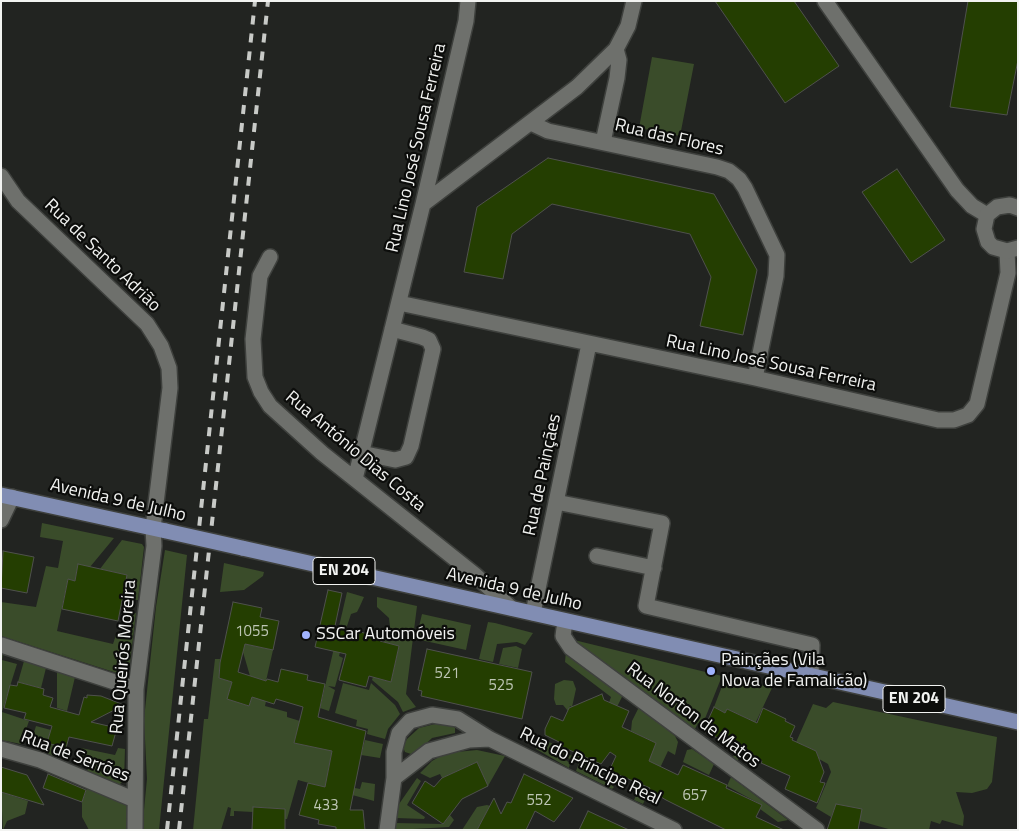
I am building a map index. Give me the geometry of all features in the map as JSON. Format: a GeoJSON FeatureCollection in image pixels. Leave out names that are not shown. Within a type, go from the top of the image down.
{"type":"FeatureCollection","features":[{"type":"Feature","properties":{"kind":"main road","name":"Avenida 9 de Julho"},"geometry":{"type":"LineString","coordinates":[[7,496],[1018,722]]}},
{"type":"Feature","properties":{"kind":"street","name":"Rua Lino José Sousa Ferreira"},"geometry":{"type":"LineString","coordinates":[[355,479],[423,204],[466,21],[468,1]]}},
{"type":"Feature","properties":{"kind":"street"},"geometry":{"type":"LineString","coordinates":[[423,204],[576,87],[616,49],[628,26],[634,1]]}},
{"type":"Feature","properties":{"kind":"street"},"geometry":{"type":"LineString","coordinates":[[825,1],[957,190],[972,206],[987,216],[992,210],[1003,205],[1017,204]]}},
{"type":"Feature","properties":{"kind":"street"},"geometry":{"type":"LineString","coordinates":[[603,142],[617,78],[619,60],[616,49]]}},
{"type":"Feature","properties":{"kind":"street","name":"Rua das Flores"},"geometry":{"type":"LineString","coordinates":[[531,123],[548,131],[723,169],[739,179],[746,188],[777,256],[776,276],[754,378]]}},
{"type":"Feature","properties":{"kind":"street","name":"Rua de Santo Adrião"},"geometry":{"type":"LineString","coordinates":[[1,176],[18,200],[146,324],[161,346],[169,368],[170,388],[158,488]]}},
{"type":"Feature","properties":{"kind":"street","name":"Rua Lino José Sousa Ferreira"},"geometry":{"type":"LineString","coordinates":[[398,303],[754,378],[938,420],[954,420],[968,415],[977,404],[1012,249],[1000,250],[988,242],[984,229],[987,216]]}},
{"type":"Feature","properties":{"kind":"street","name":"Rua António Dias Costa"},"geometry":{"type":"LineString","coordinates":[[270,257],[260,276],[253,339],[255,377],[261,392],[270,406],[355,479],[474,574],[511,608]]}},
{"type":"Feature","properties":{"kind":"street"},"geometry":{"type":"LineString","coordinates":[[361,453],[395,460],[406,457],[411,446],[434,349],[429,340],[422,336],[392,329]]}},
{"type":"Feature","properties":{"kind":"street","name":"Rua de Painçães"},"geometry":{"type":"LineString","coordinates":[[533,613],[589,344]]}},
{"type":"Feature","properties":{"kind":"street","name":"Rua Queirós Moreira"},"geometry":{"type":"LineString","coordinates":[[135,830],[136,689],[154,546],[160,530],[158,488]]}},
{"type":"Feature","properties":{"kind":"street"},"geometry":{"type":"LineString","coordinates":[[1,520],[7,496]]}},
{"type":"Feature","properties":{"kind":"street"},"geometry":{"type":"LineString","coordinates":[[556,502],[662,523],[646,606],[812,645],[811,676]]}},
{"type":"Feature","properties":{"kind":"street"},"geometry":{"type":"LineString","coordinates":[[597,556],[654,568]]}},
{"type":"Feature","properties":{"kind":"street","name":"Rua Norton de Matos"},"geometry":{"type":"LineString","coordinates":[[565,621],[563,636],[571,648],[817,830]]}},
{"type":"Feature","properties":{"kind":"street"},"geometry":{"type":"LineString","coordinates":[[1,645],[136,689]]}},
{"type":"Feature","properties":{"kind":"street","name":"Rua do Príncipe Real"},"geometry":{"type":"LineString","coordinates":[[387,830],[394,778],[394,752],[399,733],[410,722],[432,715],[451,717],[490,739],[674,830]]}},
{"type":"Feature","properties":{"kind":"street","name":"Rua do Príncipe Real"},"geometry":{"type":"LineString","coordinates":[[394,778],[418,757],[435,748],[469,740],[490,739]]}},
{"type":"Feature","properties":{"kind":"street","name":"Rua de Serrões"},"geometry":{"type":"LineString","coordinates":[[1,749],[40,760],[135,800]]}},
{"type":"Feature","properties":{"kind":"green space"},"geometry":{"type":"Polygon","coordinates":[[[652,57],[694,64],[680,136],[639,128],[652,57]]]}},
{"type":"Feature","properties":{"kind":"green space"},"geometry":{"type":"Polygon","coordinates":[[[42,523],[114,538],[90,567],[78,565],[75,581],[68,579],[57,631],[113,644],[116,635],[124,636],[128,615],[136,613],[130,664],[126,671],[120,674],[1,636],[1,602],[36,607],[46,566],[58,568],[63,541],[40,537],[42,523]]]}},
{"type":"Feature","properties":{"kind":"green space"},"geometry":{"type":"Polygon","coordinates":[[[122,540],[142,544],[144,547],[138,600],[132,600],[134,590],[127,590],[127,575],[100,569],[122,540]]]}},
{"type":"Feature","properties":{"kind":"green space"},"geometry":{"type":"Polygon","coordinates":[[[165,550],[187,555],[159,830],[142,830],[147,779],[144,719],[156,607],[165,550]]]}},
{"type":"Feature","properties":{"kind":"green space"},"geometry":{"type":"Polygon","coordinates":[[[224,563],[264,572],[263,576],[244,590],[220,592],[224,563]]]}},
{"type":"Feature","properties":{"kind":"green space"},"geometry":{"type":"Polygon","coordinates":[[[347,592],[364,597],[357,612],[351,614],[347,626],[339,656],[343,658],[335,687],[328,686],[335,690],[329,711],[320,708],[347,592]]]}},
{"type":"Feature","properties":{"kind":"green space"},"geometry":{"type":"Polygon","coordinates":[[[377,597],[417,606],[406,694],[416,707],[403,712],[398,702],[372,680],[373,677],[391,682],[399,646],[383,642],[390,627],[389,618],[377,607],[377,597]]]}},
{"type":"Feature","properties":{"kind":"green space"},"geometry":{"type":"Polygon","coordinates":[[[422,614],[471,625],[466,650],[416,639],[422,614]]]}},
{"type":"Feature","properties":{"kind":"green space"},"geometry":{"type":"Polygon","coordinates":[[[488,622],[533,633],[525,645],[517,642],[497,644],[493,662],[479,659],[488,622]]]}},
{"type":"Feature","properties":{"kind":"green space"},"geometry":{"type":"Polygon","coordinates":[[[574,640],[722,676],[702,726],[698,723],[694,731],[574,642],[574,640]]]}},
{"type":"Feature","properties":{"kind":"green space"},"geometry":{"type":"Polygon","coordinates":[[[245,644],[273,650],[266,681],[250,676],[243,652],[245,644]]]}},
{"type":"Feature","properties":{"kind":"green space"},"geometry":{"type":"Polygon","coordinates":[[[516,646],[522,649],[518,668],[499,664],[503,648],[516,646]]]}},
{"type":"Feature","properties":{"kind":"green space"},"geometry":{"type":"Polygon","coordinates":[[[566,651],[623,695],[586,768],[612,778],[610,784],[614,787],[612,789],[576,771],[579,763],[568,758],[568,755],[576,756],[607,708],[611,697],[565,662],[566,651]]]}},
{"type":"Feature","properties":{"kind":"green space"},"geometry":{"type":"Polygon","coordinates":[[[1,653],[3,654],[2,660],[17,664],[2,712],[29,721],[21,744],[1,740],[1,653]]]}},
{"type":"Feature","properties":{"kind":"green space"},"geometry":{"type":"Polygon","coordinates":[[[215,659],[220,659],[219,678],[232,682],[227,699],[249,706],[253,692],[266,701],[265,706],[287,712],[287,717],[300,721],[294,743],[319,748],[333,745],[327,777],[342,780],[350,787],[360,789],[362,782],[375,784],[374,801],[298,780],[287,819],[285,819],[285,809],[254,807],[253,812],[234,811],[234,816],[230,816],[231,808],[228,807],[221,830],[193,830],[204,719],[208,719],[215,659]]]}},
{"type":"Feature","properties":{"kind":"green space"},"geometry":{"type":"Polygon","coordinates":[[[24,661],[46,668],[41,688],[18,682],[24,661]]]}},
{"type":"Feature","properties":{"kind":"green space"},"geometry":{"type":"Polygon","coordinates":[[[57,672],[75,677],[67,711],[57,708],[57,672]]]}},
{"type":"Feature","properties":{"kind":"green space"},"geometry":{"type":"Polygon","coordinates":[[[726,676],[772,688],[737,762],[732,759],[751,720],[727,709],[725,713],[714,707],[726,676]]]}},
{"type":"Feature","properties":{"kind":"green space"},"geometry":{"type":"Polygon","coordinates":[[[564,680],[573,681],[576,689],[572,707],[570,706],[568,711],[563,705],[556,705],[554,699],[555,684],[564,680]]]}},
{"type":"Feature","properties":{"kind":"green space"},"geometry":{"type":"Polygon","coordinates":[[[343,683],[369,690],[371,683],[395,705],[400,714],[388,729],[385,739],[367,734],[368,729],[356,726],[357,720],[335,713],[343,683]]]}},
{"type":"Feature","properties":{"kind":"green space"},"geometry":{"type":"Polygon","coordinates":[[[833,702],[997,737],[992,782],[987,789],[972,793],[956,792],[964,816],[963,826],[942,820],[940,824],[931,821],[929,830],[892,830],[860,821],[834,810],[831,817],[816,808],[831,772],[828,764],[819,759],[816,751],[803,745],[793,749],[813,704],[826,708],[833,702]]]}},
{"type":"Feature","properties":{"kind":"green space"},"geometry":{"type":"Polygon","coordinates":[[[639,707],[675,736],[678,742],[675,755],[668,751],[643,804],[634,800],[646,774],[643,772],[656,743],[631,731],[632,721],[639,707]]]}},
{"type":"Feature","properties":{"kind":"green space"},"geometry":{"type":"Polygon","coordinates":[[[439,723],[451,724],[455,728],[455,733],[432,738],[414,755],[405,752],[403,747],[407,739],[419,728],[439,723]]]}},
{"type":"Feature","properties":{"kind":"green space"},"geometry":{"type":"Polygon","coordinates":[[[36,726],[51,730],[58,746],[55,757],[30,745],[36,726]]]}},
{"type":"Feature","properties":{"kind":"green space"},"geometry":{"type":"Polygon","coordinates":[[[541,738],[565,750],[564,759],[570,763],[569,768],[536,749],[541,738]]]}},
{"type":"Feature","properties":{"kind":"green space"},"geometry":{"type":"Polygon","coordinates":[[[365,740],[383,744],[380,758],[361,755],[365,740]]]}},
{"type":"Feature","properties":{"kind":"green space"},"geometry":{"type":"Polygon","coordinates":[[[81,748],[115,755],[118,748],[125,749],[124,780],[120,784],[115,784],[87,772],[89,764],[78,759],[81,748]]]}},
{"type":"Feature","properties":{"kind":"green space"},"geometry":{"type":"Polygon","coordinates":[[[692,749],[714,764],[709,775],[683,762],[687,750],[692,749]]]}},
{"type":"Feature","properties":{"kind":"green space"},"geometry":{"type":"Polygon","coordinates":[[[477,750],[505,756],[488,786],[477,762],[442,778],[440,774],[430,778],[420,773],[432,761],[446,753],[477,750]]]}},
{"type":"Feature","properties":{"kind":"green space"},"geometry":{"type":"Polygon","coordinates":[[[731,777],[788,820],[778,822],[760,809],[761,807],[758,803],[727,786],[731,777]]]}},
{"type":"Feature","properties":{"kind":"green space"},"geometry":{"type":"Polygon","coordinates":[[[417,778],[421,781],[407,805],[425,817],[424,819],[396,818],[399,804],[417,778]]]}},
{"type":"Feature","properties":{"kind":"green space"},"geometry":{"type":"Polygon","coordinates":[[[88,785],[131,806],[128,830],[89,830],[82,817],[82,802],[88,785]]]}},
{"type":"Feature","properties":{"kind":"green space"},"geometry":{"type":"Polygon","coordinates":[[[1,792],[28,801],[25,814],[7,821],[3,830],[1,792]]]}},
{"type":"Feature","properties":{"kind":"green space"},"geometry":{"type":"Polygon","coordinates":[[[490,806],[477,830],[462,830],[477,807],[490,806]]]}},
{"type":"Feature","properties":{"kind":"green space"},"geometry":{"type":"Polygon","coordinates":[[[450,815],[454,820],[449,827],[395,830],[395,823],[443,824],[450,815]]]}},
{"type":"Feature","properties":{"kind":"building"},"geometry":{"type":"Polygon","coordinates":[[[715,1],[794,1],[839,66],[785,103],[715,1]]]}},
{"type":"Feature","properties":{"kind":"building"},"geometry":{"type":"Polygon","coordinates":[[[968,1],[1018,1],[1018,60],[1007,115],[950,107],[968,1]]]}},
{"type":"Feature","properties":{"kind":"building"},"geometry":{"type":"Polygon","coordinates":[[[548,158],[714,194],[757,270],[743,335],[700,326],[711,277],[690,234],[552,204],[512,234],[503,279],[464,272],[477,207],[548,158]]]}},
{"type":"Feature","properties":{"kind":"building"},"geometry":{"type":"Polygon","coordinates":[[[897,169],[945,240],[911,263],[862,192],[897,169]]]}},
{"type":"Feature","properties":{"kind":"building"},"geometry":{"type":"Polygon","coordinates":[[[3,551],[34,557],[27,593],[1,588],[3,551]]]}},
{"type":"Feature","properties":{"kind":"building"},"geometry":{"type":"Polygon","coordinates":[[[78,564],[127,575],[118,621],[62,609],[68,579],[75,581],[78,564]]]}},
{"type":"Feature","properties":{"kind":"building"},"geometry":{"type":"Polygon","coordinates":[[[328,590],[342,593],[335,626],[381,637],[380,641],[399,646],[391,682],[369,676],[366,687],[339,680],[346,654],[315,647],[328,590]]]}},
{"type":"Feature","properties":{"kind":"building"},"geometry":{"type":"Polygon","coordinates":[[[233,602],[262,608],[260,617],[279,621],[273,650],[245,644],[238,672],[266,681],[267,679],[278,682],[281,669],[308,675],[307,680],[325,684],[318,717],[366,731],[350,810],[363,810],[365,830],[336,830],[336,827],[318,824],[319,820],[299,815],[308,783],[325,787],[332,751],[294,743],[303,707],[276,699],[274,704],[252,697],[249,706],[227,699],[232,682],[219,678],[220,663],[233,602]]]}},
{"type":"Feature","properties":{"kind":"building"},"geometry":{"type":"Polygon","coordinates":[[[427,649],[532,672],[522,719],[421,696],[422,691],[418,690],[427,649]]]}},
{"type":"Feature","properties":{"kind":"building"},"geometry":{"type":"Polygon","coordinates":[[[18,682],[44,689],[43,695],[53,698],[50,707],[79,715],[84,697],[87,698],[87,695],[101,696],[124,705],[91,722],[117,728],[112,746],[69,737],[66,748],[47,743],[52,726],[24,719],[26,713],[4,708],[10,685],[17,686],[18,682]]]}},
{"type":"Feature","properties":{"kind":"building"},"geometry":{"type":"Polygon","coordinates":[[[602,694],[604,700],[629,711],[622,727],[656,743],[649,761],[678,775],[683,765],[727,785],[726,788],[762,805],[756,817],[784,830],[726,830],[666,800],[649,790],[650,788],[609,771],[616,756],[610,752],[601,764],[558,745],[559,742],[545,735],[545,729],[551,716],[563,721],[569,708],[602,694]]]}},
{"type":"Feature","properties":{"kind":"building"},"geometry":{"type":"Polygon","coordinates":[[[714,707],[725,713],[727,709],[757,723],[763,708],[786,719],[785,721],[795,726],[790,737],[793,738],[792,740],[816,751],[824,772],[820,782],[825,783],[817,803],[785,789],[790,776],[761,763],[762,761],[751,754],[703,731],[714,707]]]}},
{"type":"Feature","properties":{"kind":"building"},"geometry":{"type":"Polygon","coordinates":[[[477,762],[488,786],[462,799],[443,824],[412,803],[425,781],[434,787],[442,778],[477,762]]]}},
{"type":"Feature","properties":{"kind":"building"},"geometry":{"type":"Polygon","coordinates":[[[1,767],[27,775],[44,805],[1,792],[1,767]]]}},
{"type":"Feature","properties":{"kind":"building"},"geometry":{"type":"Polygon","coordinates":[[[48,774],[86,790],[82,802],[43,788],[48,774]]]}},
{"type":"Feature","properties":{"kind":"building"},"geometry":{"type":"Polygon","coordinates":[[[524,774],[573,798],[554,822],[535,811],[526,830],[477,830],[494,798],[501,814],[507,802],[511,803],[524,774]]]}},
{"type":"Feature","properties":{"kind":"building"},"geometry":{"type":"Polygon","coordinates":[[[836,804],[862,809],[858,830],[827,830],[836,804]]]}},
{"type":"Feature","properties":{"kind":"building"},"geometry":{"type":"Polygon","coordinates":[[[253,807],[285,809],[285,830],[252,830],[253,807]]]}},
{"type":"Feature","properties":{"kind":"building"},"geometry":{"type":"Polygon","coordinates":[[[588,811],[629,830],[579,830],[588,811]]]}},
{"type":"Feature","properties":{"kind":"railway"},"geometry":{"type":"LineString","coordinates":[[167,830],[255,1]]}},
{"type":"Feature","properties":{"kind":"railway"},"geometry":{"type":"LineString","coordinates":[[179,830],[268,1]]}},
{"type":"Feature","properties":{"kind":"place","name":"SSCar Automóveis"},"geometry":{"type":"Point","coordinates":[306,635]}},
{"type":"Feature","properties":{"kind":"place","name":"Painçães (Vila Nova de Famalicão)"},"geometry":{"type":"Point","coordinates":[711,671]}}]}
